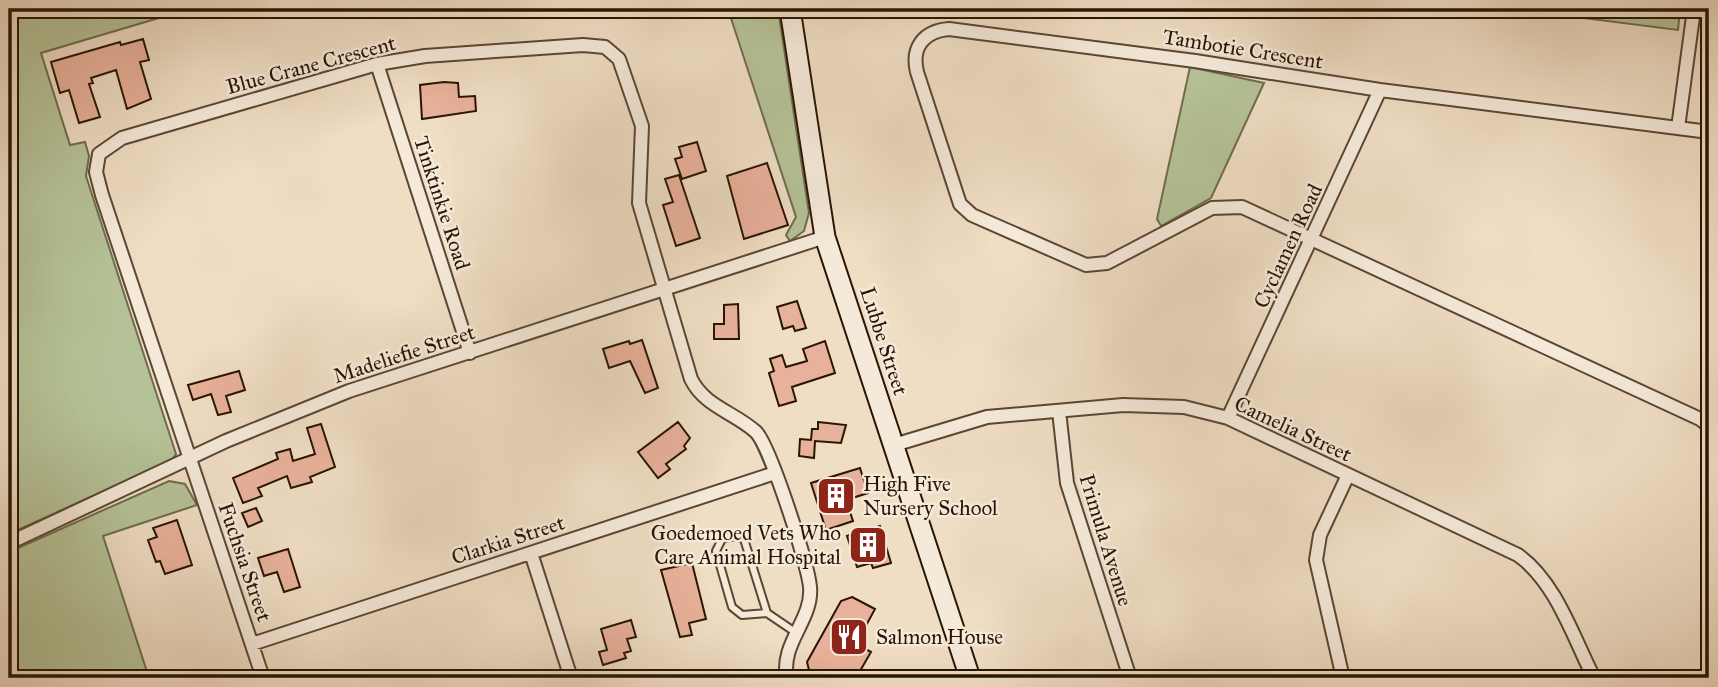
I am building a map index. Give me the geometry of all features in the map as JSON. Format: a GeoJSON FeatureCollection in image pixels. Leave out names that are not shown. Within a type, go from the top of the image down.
{"type":"FeatureCollection","features":[{"type":"Feature","properties":{"kind":"main road","name":"Lubbe Street"},"geometry":{"type":"LineString","coordinates":[[790,9],[825,237],[970,678]]}},
{"type":"Feature","properties":{"kind":"street"},"geometry":{"type":"LineString","coordinates":[[1678,128],[1694,9]]}},
{"type":"Feature","properties":{"kind":"street","name":"Tambotie Crescent"},"geometry":{"type":"LineString","coordinates":[[1709,132],[1380,90],[1195,61],[949,29],[928,35],[917,48],[917,72],[956,197],[972,215],[1091,266],[1107,263],[1221,206],[1242,207],[1700,419],[1709,426]]}},
{"type":"Feature","properties":{"kind":"street","name":"Blue Crane Crescent"},"geometry":{"type":"LineString","coordinates":[[189,459],[96,172],[99,154],[121,138],[377,64],[425,56],[583,45],[612,51],[620,59],[642,126],[639,203],[666,291]]}},
{"type":"Feature","properties":{"kind":"street","name":"Tinktinkie Road"},"geometry":{"type":"LineString","coordinates":[[377,64],[470,353]]}},
{"type":"Feature","properties":{"kind":"street","name":"Cyclamen Road"},"geometry":{"type":"LineString","coordinates":[[1228,418],[1313,240],[1380,90]]}},
{"type":"Feature","properties":{"kind":"street","name":"Madeliefie Street"},"geometry":{"type":"LineString","coordinates":[[9,543],[288,414],[349,391],[666,291],[825,237]]}},
{"type":"Feature","properties":{"kind":"street"},"geometry":{"type":"LineString","coordinates":[[666,291],[673,324],[696,389],[703,398],[758,434],[775,473],[810,585],[807,607],[787,653],[787,678]]}},
{"type":"Feature","properties":{"kind":"street","name":"Camelia Street"},"geometry":{"type":"LineString","coordinates":[[894,445],[987,417],[1123,405],[1184,407],[1228,418],[1531,565],[1548,587],[1594,678]]}},
{"type":"Feature","properties":{"kind":"street","name":"Primula Avenue"},"geometry":{"type":"LineString","coordinates":[[1059,411],[1067,483],[1130,678]]}},
{"type":"Feature","properties":{"kind":"street","name":"Fuchsia Street"},"geometry":{"type":"LineString","coordinates":[[189,459],[263,678]]}},
{"type":"Feature","properties":{"kind":"street","name":"Clarkia Street"},"geometry":{"type":"LineString","coordinates":[[252,644],[775,473]]}},
{"type":"Feature","properties":{"kind":"street"},"geometry":{"type":"LineString","coordinates":[[1343,678],[1316,560],[1320,535],[1348,475]]}},
{"type":"Feature","properties":{"kind":"street"},"geometry":{"type":"LineString","coordinates":[[531,553],[571,678]]}},
{"type":"Feature","properties":{"kind":"lane"},"geometry":{"type":"LineString","coordinates":[[767,612],[742,615],[732,607],[716,551],[722,539],[741,537],[747,543],[767,612],[795,632]]}},
{"type":"Feature","properties":{"kind":"green space"},"geometry":{"type":"Polygon","coordinates":[[[9,9],[189,9],[41,53],[70,145],[85,142],[89,156],[86,176],[176,454],[172,460],[9,534],[9,9]]]}},
{"type":"Feature","properties":{"kind":"green space"},"geometry":{"type":"Polygon","coordinates":[[[728,9],[778,9],[809,213],[804,231],[790,241],[786,235],[796,217],[728,9]]]}},
{"type":"Feature","properties":{"kind":"green space"},"geometry":{"type":"Polygon","coordinates":[[[1513,9],[1680,9],[1678,30],[1513,9]]]}},
{"type":"Feature","properties":{"kind":"green space"},"geometry":{"type":"Polygon","coordinates":[[[1190,67],[1264,83],[1211,198],[1161,226],[1157,219],[1190,67]]]}},
{"type":"Feature","properties":{"kind":"green space"},"geometry":{"type":"Polygon","coordinates":[[[169,481],[185,484],[197,505],[103,536],[149,678],[10,678],[9,552],[169,481]]]}},
{"type":"Feature","properties":{"kind":"building"},"geometry":{"type":"Polygon","coordinates":[[[143,39],[149,60],[140,62],[151,99],[127,109],[116,70],[91,78],[93,83],[89,84],[100,117],[79,123],[69,90],[60,93],[51,62],[120,42],[121,45],[143,39]]]}},
{"type":"Feature","properties":{"kind":"building"},"geometry":{"type":"Polygon","coordinates":[[[458,83],[459,97],[475,96],[476,111],[422,119],[420,85],[458,83]]]}},
{"type":"Feature","properties":{"kind":"building"},"geometry":{"type":"Polygon","coordinates":[[[697,142],[706,171],[682,179],[675,159],[682,157],[679,147],[697,142]]]}},
{"type":"Feature","properties":{"kind":"building"},"geometry":{"type":"Polygon","coordinates":[[[767,163],[788,225],[744,239],[727,176],[767,163]]]}},
{"type":"Feature","properties":{"kind":"building"},"geometry":{"type":"Polygon","coordinates":[[[679,175],[700,238],[676,246],[663,205],[673,202],[665,179],[679,175]]]}},
{"type":"Feature","properties":{"kind":"building"},"geometry":{"type":"Polygon","coordinates":[[[797,301],[806,328],[795,331],[793,326],[783,329],[777,307],[797,301]]]}},
{"type":"Feature","properties":{"kind":"building"},"geometry":{"type":"Polygon","coordinates":[[[738,304],[739,339],[714,339],[714,324],[724,324],[724,305],[738,304]]]}},
{"type":"Feature","properties":{"kind":"building"},"geometry":{"type":"Polygon","coordinates":[[[642,340],[658,388],[645,393],[630,361],[609,368],[603,349],[642,340]]]}},
{"type":"Feature","properties":{"kind":"building"},"geometry":{"type":"Polygon","coordinates":[[[825,341],[835,373],[792,387],[796,401],[779,406],[769,373],[774,371],[770,359],[782,355],[786,367],[807,361],[803,349],[825,341]]]}},
{"type":"Feature","properties":{"kind":"building"},"geometry":{"type":"Polygon","coordinates":[[[239,371],[245,390],[226,396],[231,412],[218,415],[211,394],[193,400],[188,385],[239,371]]]}},
{"type":"Feature","properties":{"kind":"building"},"geometry":{"type":"Polygon","coordinates":[[[678,422],[690,438],[684,446],[686,449],[666,464],[670,469],[658,478],[638,452],[678,422]]]}},
{"type":"Feature","properties":{"kind":"building"},"geometry":{"type":"Polygon","coordinates":[[[818,422],[846,425],[841,443],[815,441],[814,458],[799,456],[800,439],[811,440],[812,429],[818,429],[818,422]]]}},
{"type":"Feature","properties":{"kind":"building"},"geometry":{"type":"Polygon","coordinates":[[[321,424],[335,467],[310,477],[312,482],[291,488],[287,476],[258,488],[262,496],[243,503],[233,478],[278,459],[276,453],[290,449],[293,461],[315,454],[307,428],[321,424]]]}},
{"type":"Feature","properties":{"kind":"building","name":"High Five Nursery School"},"geometry":{"type":"Polygon","coordinates":[[[860,468],[868,493],[846,500],[853,521],[826,530],[811,483],[860,468]]]}},
{"type":"Feature","properties":{"kind":"building"},"geometry":{"type":"Polygon","coordinates":[[[256,508],[262,521],[248,527],[242,513],[256,508]]]}},
{"type":"Feature","properties":{"kind":"building"},"geometry":{"type":"Polygon","coordinates":[[[177,520],[192,565],[165,574],[160,561],[156,562],[148,540],[157,537],[153,528],[177,520]]]}},
{"type":"Feature","properties":{"kind":"building","name":"Goedemoed Vets Who Care Animal Hospital"},"geometry":{"type":"Polygon","coordinates":[[[880,526],[891,563],[873,568],[871,563],[857,567],[847,536],[880,526]]]}},
{"type":"Feature","properties":{"kind":"building"},"geometry":{"type":"Polygon","coordinates":[[[288,549],[300,587],[284,592],[277,572],[264,576],[258,558],[288,549]]]}},
{"type":"Feature","properties":{"kind":"building"},"geometry":{"type":"Polygon","coordinates":[[[692,563],[706,619],[689,623],[692,635],[680,637],[661,570],[692,563]]]}},
{"type":"Feature","properties":{"kind":"building"},"geometry":{"type":"Polygon","coordinates":[[[852,597],[875,609],[856,644],[871,652],[856,678],[817,678],[810,674],[807,662],[841,601],[852,597]]]}},
{"type":"Feature","properties":{"kind":"building"},"geometry":{"type":"Polygon","coordinates":[[[631,620],[636,637],[627,639],[631,651],[624,653],[626,658],[603,665],[599,652],[607,650],[601,629],[631,620]]]}},
{"type":"Feature","properties":{"kind":"place","name":"High Five Nursery School"},"geometry":{"type":"Point","coordinates":[836,496]}},
{"type":"Feature","properties":{"kind":"place","name":"Goedemoed Vets Who Care Animal Hospital"},"geometry":{"type":"Point","coordinates":[868,545]}},
{"type":"Feature","properties":{"kind":"place","name":"Salmon House"},"geometry":{"type":"Point","coordinates":[849,637]}}]}
